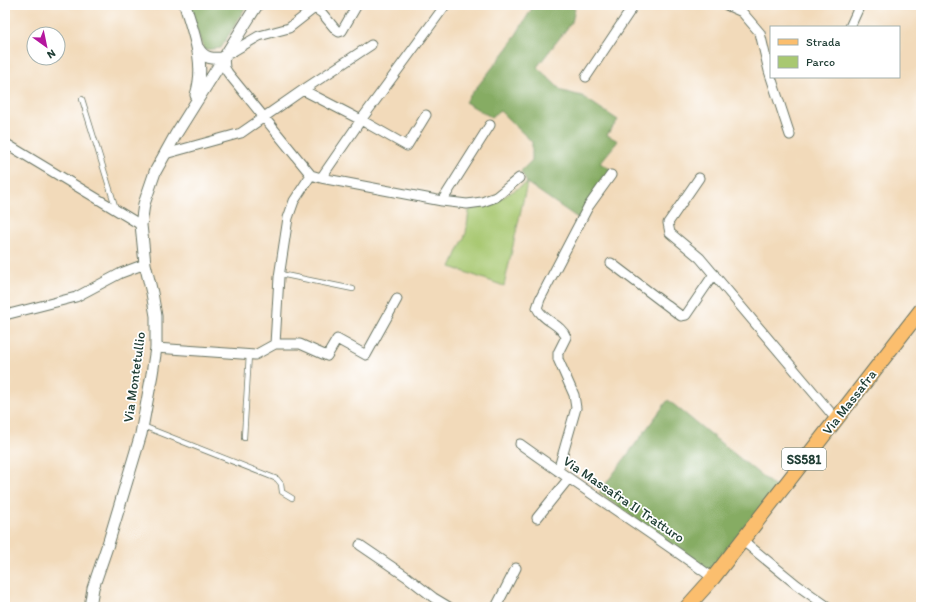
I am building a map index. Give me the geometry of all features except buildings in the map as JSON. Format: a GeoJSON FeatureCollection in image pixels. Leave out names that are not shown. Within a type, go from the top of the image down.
{"type":"FeatureCollection","features":[{"type":"Feature","properties":{"kind":"main road","name":"Via Massafra"},"geometry":{"type":"LineString","coordinates":[[687,607],[713,578],[921,312]]}},
{"type":"Feature","properties":{"kind":"street"},"geometry":{"type":"LineString","coordinates":[[185,5],[198,48],[200,65],[198,88],[190,109]]}},
{"type":"Feature","properties":{"kind":"street"},"geometry":{"type":"LineString","coordinates":[[190,109],[257,5]]}},
{"type":"Feature","properties":{"kind":"street"},"geometry":{"type":"LineString","coordinates":[[200,65],[203,62],[217,61],[260,36],[289,28],[312,10],[316,9],[336,30],[339,32],[342,31],[357,5]]}},
{"type":"Feature","properties":{"kind":"street"},"geometry":{"type":"LineString","coordinates":[[586,77],[634,5]]}},
{"type":"Feature","properties":{"kind":"street"},"geometry":{"type":"LineString","coordinates":[[726,5],[744,8],[760,33],[770,74]]}},
{"type":"Feature","properties":{"kind":"street"},"geometry":{"type":"LineString","coordinates":[[850,26],[860,5]]}},
{"type":"Feature","properties":{"kind":"street"},"geometry":{"type":"LineString","coordinates":[[321,178],[361,120],[444,7]]}},
{"type":"Feature","properties":{"kind":"street"},"geometry":{"type":"LineString","coordinates":[[165,154],[241,133],[371,45]]}},
{"type":"Feature","properties":{"kind":"street"},"geometry":{"type":"LineString","coordinates":[[198,48],[201,53],[209,58],[225,56]]}},
{"type":"Feature","properties":{"kind":"street"},"geometry":{"type":"LineString","coordinates":[[225,56],[228,73]]}},
{"type":"Feature","properties":{"kind":"street"},"geometry":{"type":"LineString","coordinates":[[200,65],[207,72],[221,69],[228,73],[311,175],[442,201],[467,204],[482,202],[496,197],[519,178]]}},
{"type":"Feature","properties":{"kind":"street"},"geometry":{"type":"LineString","coordinates":[[771,78],[790,135]]}},
{"type":"Feature","properties":{"kind":"street"},"geometry":{"type":"LineString","coordinates":[[303,90],[407,146],[426,115]]}},
{"type":"Feature","properties":{"kind":"street","name":"Via Montetullio"},"geometry":{"type":"LineString","coordinates":[[90,607],[93,588],[109,540],[142,425],[156,348],[156,316],[145,264],[141,225],[144,204],[148,188],[190,109]]}},
{"type":"Feature","properties":{"kind":"street"},"geometry":{"type":"LineString","coordinates":[[442,201],[490,125]]}},
{"type":"Feature","properties":{"kind":"street"},"geometry":{"type":"LineString","coordinates":[[5,143],[141,225]]}},
{"type":"Feature","properties":{"kind":"street"},"geometry":{"type":"LineString","coordinates":[[275,344],[280,274],[288,218],[294,201],[311,175]]}},
{"type":"Feature","properties":{"kind":"street"},"geometry":{"type":"LineString","coordinates":[[558,472],[576,408],[576,399],[558,359],[558,354],[566,337],[564,332],[542,316],[537,308],[540,299],[588,208],[611,176]]}},
{"type":"Feature","properties":{"kind":"street"},"geometry":{"type":"LineString","coordinates":[[698,178],[668,223],[670,233],[700,258],[836,419]]}},
{"type":"Feature","properties":{"kind":"street"},"geometry":{"type":"LineString","coordinates":[[611,263],[681,316],[686,315],[714,274]]}},
{"type":"Feature","properties":{"kind":"street"},"geometry":{"type":"LineString","coordinates":[[5,315],[76,297],[121,273],[145,264]]}},
{"type":"Feature","properties":{"kind":"street"},"geometry":{"type":"LineString","coordinates":[[156,348],[254,355],[275,344],[300,344],[327,356],[337,339],[366,354],[397,299]]}},
{"type":"Feature","properties":{"kind":"street","name":"Via Massafra II Tratturo"},"geometry":{"type":"LineString","coordinates":[[520,444],[558,472],[663,541],[713,578]]}},
{"type":"Feature","properties":{"kind":"street"},"geometry":{"type":"LineString","coordinates":[[537,518],[568,478]]}},
{"type":"Feature","properties":{"kind":"street"},"geometry":{"type":"LineString","coordinates":[[742,540],[797,586],[828,607]]}},
{"type":"Feature","properties":{"kind":"street"},"geometry":{"type":"LineString","coordinates":[[360,545],[449,607]]}},
{"type":"Feature","properties":{"kind":"street"},"geometry":{"type":"LineString","coordinates":[[496,607],[516,568]]}},
{"type":"Feature","properties":{"kind":"lane"},"geometry":{"type":"LineString","coordinates":[[82,99],[117,210]]}},
{"type":"Feature","properties":{"kind":"lane"},"geometry":{"type":"LineString","coordinates":[[280,274],[353,289]]}},
{"type":"Feature","properties":{"kind":"lane"},"geometry":{"type":"LineString","coordinates":[[244,438],[249,354]]}},
{"type":"Feature","properties":{"kind":"lane"},"geometry":{"type":"LineString","coordinates":[[142,425],[277,479],[281,484],[282,492],[292,498]]}},
{"type":"Feature","properties":{"kind":"green space"},"geometry":{"type":"Polygon","coordinates":[[[190,5],[247,5],[221,48],[204,50],[193,20],[190,5]]]}},
{"type":"Feature","properties":{"kind":"green space"},"geometry":{"type":"Polygon","coordinates":[[[534,5],[569,5],[575,9],[572,22],[537,67],[562,91],[582,96],[618,120],[607,135],[618,141],[600,163],[615,172],[582,221],[527,183],[521,171],[532,160],[532,142],[500,111],[491,117],[465,102],[508,48],[534,5]]]}},
{"type":"Feature","properties":{"kind":"green space"},"geometry":{"type":"Polygon","coordinates":[[[527,183],[504,286],[451,267],[466,233],[469,211],[475,207],[498,200],[527,183]]]}},
{"type":"Feature","properties":{"kind":"green space"},"geometry":{"type":"Polygon","coordinates":[[[668,400],[779,490],[711,574],[599,493],[668,400]]]}}]}
